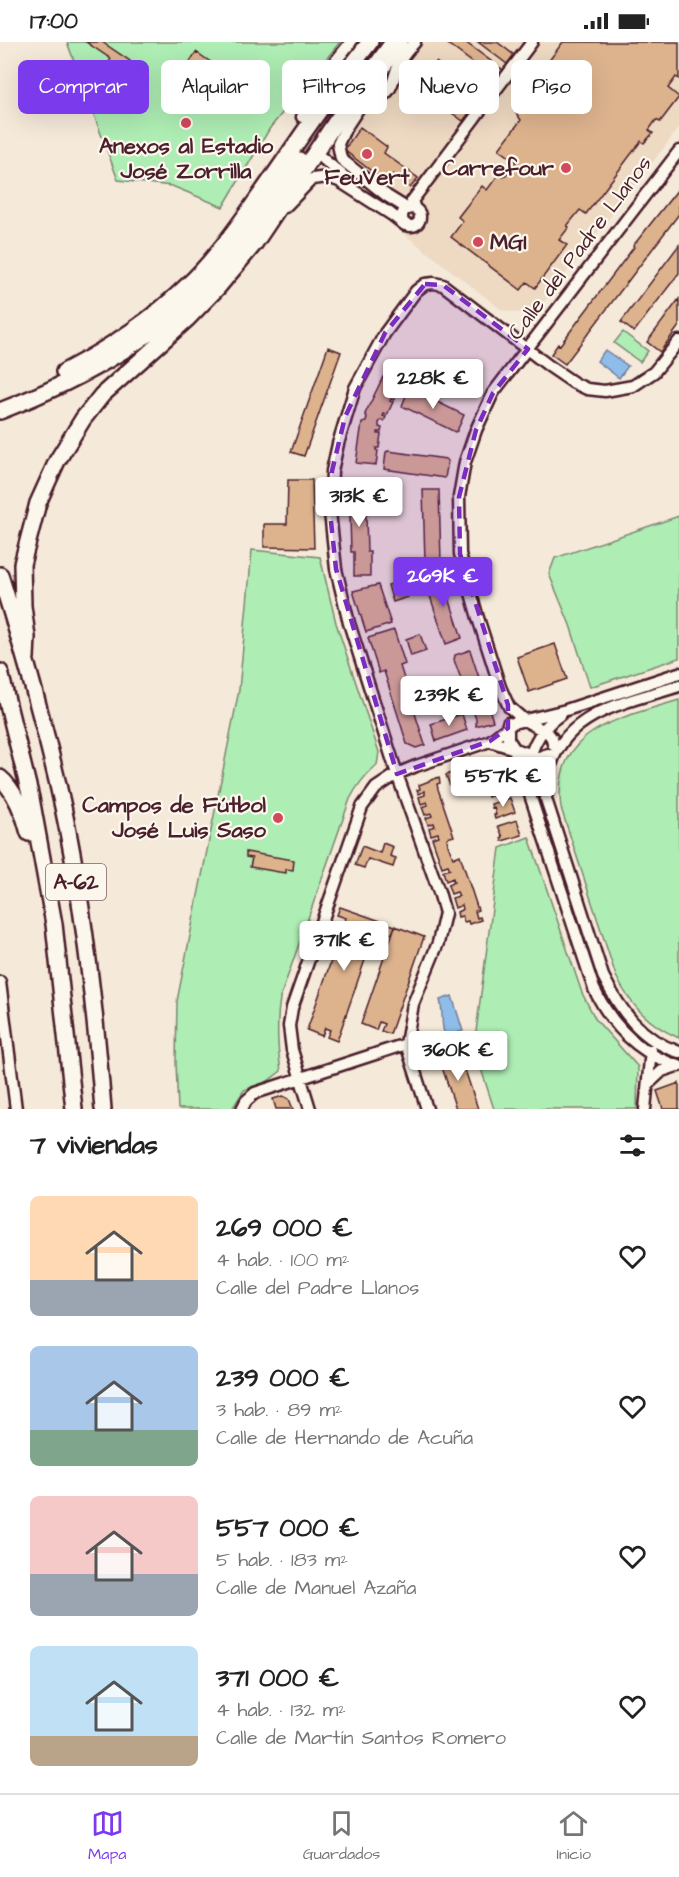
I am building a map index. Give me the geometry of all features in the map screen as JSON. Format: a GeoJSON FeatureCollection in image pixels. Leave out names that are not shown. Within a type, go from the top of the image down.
{"type":"FeatureCollection","features":[{"type":"Feature","properties":{"kind":"highway"},"geometry":{"type":"LineString","coordinates":[[0,400],[56,376],[121,339],[188,286],[234,232],[324,103],[370,42]]}},
{"type":"Feature","properties":{"kind":"highway"},"geometry":{"type":"LineString","coordinates":[[0,411],[94,368],[127,348],[182,307],[211,279],[243,240],[334,109],[385,42]]}},
{"type":"Feature","properties":{"kind":"highway"},"geometry":{"type":"LineString","coordinates":[[26,658],[27,637],[23,606],[22,564],[38,503],[57,461],[83,419],[102,395],[187,319],[254,244],[393,42]]}},
{"type":"Feature","properties":{"kind":"highway","name":"A-62"},"geometry":{"type":"LineString","coordinates":[[0,575],[38,701],[63,810],[90,979],[103,1109]]}},
{"type":"Feature","properties":{"kind":"highway","name":"A-62"},"geometry":{"type":"LineString","coordinates":[[0,672],[31,798],[54,924],[74,1109]]}},
{"type":"Feature","properties":{"kind":"highway"},"geometry":{"type":"LineString","coordinates":[[0,778],[19,805],[27,823],[43,899],[54,924]]}},
{"type":"Feature","properties":{"kind":"street"},"geometry":{"type":"LineString","coordinates":[[302,117],[310,93],[351,42]]}},
{"type":"Feature","properties":{"kind":"street"},"geometry":{"type":"LineString","coordinates":[[387,64],[402,42]]}},
{"type":"Feature","properties":{"kind":"street"},"geometry":{"type":"LineString","coordinates":[[387,92],[393,83],[398,64],[415,42]]}},
{"type":"Feature","properties":{"kind":"street"},"geometry":{"type":"LineString","coordinates":[[405,225],[402,214],[430,173],[532,42]]}},
{"type":"Feature","properties":{"kind":"street"},"geometry":{"type":"LineString","coordinates":[[322,158],[405,225],[412,227],[418,223],[419,214],[387,196],[341,159],[338,144],[354,114]]}},
{"type":"Feature","properties":{"kind":"street","name":"Calle del Padre Llanos"},"geometry":{"type":"LineString","coordinates":[[543,729],[524,720],[509,707],[477,618],[460,554],[459,497],[465,462],[476,430],[493,393],[679,151]]}},
{"type":"Feature","properties":{"kind":"street"},"geometry":{"type":"LineString","coordinates":[[254,244],[312,179],[328,177],[339,181],[392,215]]}},
{"type":"Feature","properties":{"kind":"street"},"geometry":{"type":"LineString","coordinates":[[427,1109],[406,1044],[413,1004],[438,943],[445,913],[397,774],[349,623],[336,569],[330,512],[332,471],[345,417],[355,388],[385,333],[416,291],[425,284],[443,285],[574,383],[588,389],[605,391],[633,386],[654,372],[679,341]]}},
{"type":"Feature","properties":{"kind":"street"},"geometry":{"type":"LineString","coordinates":[[310,1109],[292,1050],[289,1026],[292,1008],[362,807],[376,788],[397,774],[416,766],[490,741],[513,723],[566,710],[679,673]]}},
{"type":"Feature","properties":{"kind":"street"},"geometry":{"type":"LineString","coordinates":[[553,744],[572,723],[679,686]]}},
{"type":"Feature","properties":{"kind":"street","name":"Calle del Padre Llanos"},"geometry":{"type":"LineString","coordinates":[[509,707],[508,739],[514,748],[594,989],[603,1008],[615,1024],[631,1039],[651,1055],[678,1066]]}},
{"type":"Feature","properties":{"kind":"street"},"geometry":{"type":"LineString","coordinates":[[528,789],[527,773],[535,742],[543,729],[566,710]]}},
{"type":"Feature","properties":{"kind":"street"},"geometry":{"type":"LineString","coordinates":[[591,716],[570,733],[543,769],[546,799],[603,976],[622,1011],[630,1020],[650,1039],[679,1052]]}},
{"type":"Feature","properties":{"kind":"street"},"geometry":{"type":"LineString","coordinates":[[543,729],[552,738],[550,758]]}},
{"type":"Feature","properties":{"kind":"street"},"geometry":{"type":"LineString","coordinates":[[490,741],[530,755],[550,758]]}},
{"type":"Feature","properties":{"kind":"street"},"geometry":{"type":"LineString","coordinates":[[0,982],[16,1109]]}},
{"type":"Feature","properties":{"kind":"street"},"geometry":{"type":"LineString","coordinates":[[645,1109],[651,1055],[650,1039]]}},
{"type":"Feature","properties":{"kind":"street"},"geometry":{"type":"LineString","coordinates":[[242,1109],[246,1101],[255,1093],[406,1044]]}},
{"type":"Feature","properties":{"kind":"street"},"geometry":{"type":"LineString","coordinates":[[648,1084],[662,1071],[678,1066]]}},
{"type":"Feature","properties":{"kind":"highlighted area"},"geometry":{"type":"Polygon","coordinates":[[[425,284],[443,285],[528,349],[493,393],[476,430],[459,497],[460,554],[508,705],[508,728],[490,741],[397,774],[336,569],[330,512],[332,471],[345,417],[385,333],[425,284]]]}},
{"type":"Feature","properties":{"kind":"shaded area"},"geometry":{"type":"Polygon","coordinates":[[[408,42],[679,42],[679,128],[544,302],[528,314],[502,310],[318,164],[334,137],[352,114],[387,114],[387,69],[408,42]]]}},
{"type":"Feature","properties":{"kind":"green space","name":"Anexos al Estadio José Zorrilla"},"geometry":{"type":"Polygon","coordinates":[[[67,42],[340,42],[325,60],[282,60],[282,113],[270,128],[223,207],[172,186],[118,180],[94,114],[149,114],[149,60],[74,60],[67,42]]]}},
{"type":"Feature","properties":{"kind":"green space"},"geometry":{"type":"Polygon","coordinates":[[[623,332],[648,351],[640,362],[614,343],[623,332]]]}},
{"type":"Feature","properties":{"kind":"green space"},"geometry":{"type":"Polygon","coordinates":[[[679,516],[679,658],[590,687],[570,625],[549,574],[555,558],[679,516]]]}},
{"type":"Feature","properties":{"kind":"green space","name":"Campos de Fútbol José Luis Saso"},"geometry":{"type":"Polygon","coordinates":[[[252,550],[320,557],[336,623],[379,752],[377,765],[362,780],[350,799],[280,998],[277,1035],[281,1071],[268,1081],[244,1090],[232,1109],[178,1109],[177,1001],[239,690],[252,550]]]}},
{"type":"Feature","properties":{"kind":"green space"},"geometry":{"type":"Polygon","coordinates":[[[679,700],[679,1038],[658,1027],[642,1013],[634,1005],[616,976],[561,808],[561,781],[567,760],[578,744],[594,731],[613,721],[679,700]]]}},
{"type":"Feature","properties":{"kind":"green space"},"geometry":{"type":"Polygon","coordinates":[[[529,837],[582,993],[596,1020],[638,1067],[637,1109],[494,1109],[474,1047],[500,848],[529,837]]]}},
{"type":"Feature","properties":{"kind":"water"},"geometry":{"type":"Polygon","coordinates":[[[605,350],[628,366],[619,378],[597,361],[605,350]]]}},
{"type":"Feature","properties":{"kind":"water"},"geometry":{"type":"Polygon","coordinates":[[[452,996],[463,1031],[445,1036],[440,1000],[452,996]]]}},
{"type":"Feature","properties":{"kind":"building"},"geometry":{"type":"Polygon","coordinates":[[[86,42],[102,42],[129,60],[111,59],[86,42]]]}},
{"type":"Feature","properties":{"kind":"building"},"geometry":{"type":"Polygon","coordinates":[[[445,42],[465,42],[489,60],[469,60],[445,42]]]}},
{"type":"Feature","properties":{"kind":"building"},"geometry":{"type":"Polygon","coordinates":[[[478,42],[497,42],[514,55],[507,64],[478,42]]]}},
{"type":"Feature","properties":{"kind":"building","name":"Carrefour"},"geometry":{"type":"Polygon","coordinates":[[[563,42],[679,42],[679,79],[676,77],[668,88],[679,97],[660,122],[656,120],[649,130],[653,133],[644,143],[641,141],[586,214],[580,210],[567,226],[569,227],[559,240],[567,245],[535,288],[527,282],[521,290],[451,237],[463,221],[458,217],[482,186],[487,190],[499,174],[504,177],[516,162],[499,149],[521,120],[517,114],[592,114],[592,60],[550,60],[563,42]]]}},
{"type":"Feature","properties":{"kind":"building"},"geometry":{"type":"Polygon","coordinates":[[[196,52],[208,60],[191,60],[196,52]]]}},
{"type":"Feature","properties":{"kind":"building"},"geometry":{"type":"Polygon","coordinates":[[[196,52],[208,60],[191,60],[196,52]]]}},
{"type":"Feature","properties":{"kind":"building"},"geometry":{"type":"Polygon","coordinates":[[[453,114],[468,114],[463,121],[453,114]]]}},
{"type":"Feature","properties":{"kind":"building"},"geometry":{"type":"Polygon","coordinates":[[[360,127],[387,147],[384,153],[418,178],[410,188],[393,174],[387,183],[344,150],[360,127]]]}},
{"type":"Feature","properties":{"kind":"building"},"geometry":{"type":"Polygon","coordinates":[[[679,188],[679,214],[565,364],[551,354],[679,188]]]}},
{"type":"Feature","properties":{"kind":"building"},"geometry":{"type":"Polygon","coordinates":[[[679,245],[679,273],[634,332],[621,322],[679,245]]]}},
{"type":"Feature","properties":{"kind":"building"},"geometry":{"type":"Polygon","coordinates":[[[679,299],[679,326],[660,352],[647,342],[679,299]]]}},
{"type":"Feature","properties":{"kind":"building"},"geometry":{"type":"Polygon","coordinates":[[[328,347],[341,352],[304,456],[291,452],[328,347]]]}},
{"type":"Feature","properties":{"kind":"building"},"geometry":{"type":"Polygon","coordinates":[[[383,377],[400,387],[394,400],[390,401],[393,402],[387,415],[383,416],[386,417],[384,421],[381,420],[379,423],[379,427],[382,428],[381,432],[378,432],[381,434],[379,448],[376,448],[378,451],[376,465],[356,463],[362,423],[366,422],[365,414],[383,377]]]}},
{"type":"Feature","properties":{"kind":"building"},"geometry":{"type":"Polygon","coordinates":[[[409,388],[464,415],[457,431],[402,406],[409,388]]]}},
{"type":"Feature","properties":{"kind":"building"},"geometry":{"type":"Polygon","coordinates":[[[388,451],[446,459],[448,461],[445,478],[384,469],[388,451]]]}},
{"type":"Feature","properties":{"kind":"building"},"geometry":{"type":"Polygon","coordinates":[[[288,480],[312,480],[314,548],[264,547],[264,524],[287,524],[288,480]]]}},
{"type":"Feature","properties":{"kind":"building"},"geometry":{"type":"Polygon","coordinates":[[[349,480],[365,480],[370,576],[354,576],[349,480]]]}},
{"type":"Feature","properties":{"kind":"building"},"geometry":{"type":"Polygon","coordinates":[[[423,490],[439,490],[441,562],[425,562],[423,490]]]}},
{"type":"Feature","properties":{"kind":"building"},"geometry":{"type":"Polygon","coordinates":[[[441,573],[462,638],[446,644],[424,578],[441,573]]]}},
{"type":"Feature","properties":{"kind":"building"},"geometry":{"type":"Polygon","coordinates":[[[403,581],[408,597],[393,602],[388,585],[403,581]]]}},
{"type":"Feature","properties":{"kind":"building"},"geometry":{"type":"Polygon","coordinates":[[[378,585],[391,624],[366,632],[353,591],[378,585]]]}},
{"type":"Feature","properties":{"kind":"building"},"geometry":{"type":"Polygon","coordinates":[[[394,630],[405,664],[400,666],[425,745],[416,748],[407,744],[384,671],[379,673],[368,638],[394,630]]]}},
{"type":"Feature","properties":{"kind":"building"},"geometry":{"type":"Polygon","coordinates":[[[420,634],[426,651],[411,656],[406,639],[420,634]]]}},
{"type":"Feature","properties":{"kind":"building"},"geometry":{"type":"Polygon","coordinates":[[[555,644],[567,679],[529,692],[517,657],[555,644]]]}},
{"type":"Feature","properties":{"kind":"building"},"geometry":{"type":"Polygon","coordinates":[[[470,650],[493,721],[476,726],[476,719],[454,660],[455,655],[470,650]]]}},
{"type":"Feature","properties":{"kind":"building"},"geometry":{"type":"Polygon","coordinates":[[[462,714],[467,730],[436,741],[431,724],[462,714]]]}},
{"type":"Feature","properties":{"kind":"building"},"geometry":{"type":"Polygon","coordinates":[[[492,759],[494,765],[499,764],[501,771],[481,777],[481,770],[477,771],[473,766],[492,759]]]}},
{"type":"Feature","properties":{"kind":"building"},"geometry":{"type":"Polygon","coordinates":[[[467,768],[470,779],[450,786],[446,775],[467,768]]]}},
{"type":"Feature","properties":{"kind":"building"},"geometry":{"type":"Polygon","coordinates":[[[439,777],[438,789],[454,836],[447,838],[448,845],[453,858],[460,855],[478,910],[475,911],[477,918],[480,917],[481,920],[469,924],[468,921],[464,922],[462,916],[458,917],[457,912],[463,909],[462,905],[455,908],[452,898],[459,896],[457,892],[451,894],[448,885],[454,882],[453,878],[446,881],[443,871],[450,869],[448,865],[442,867],[432,838],[439,836],[438,833],[431,835],[429,828],[435,826],[434,823],[428,825],[426,818],[432,816],[431,813],[425,815],[422,807],[428,805],[427,802],[421,804],[419,797],[425,795],[425,791],[419,794],[417,790],[420,789],[419,785],[439,777]]]}},
{"type":"Feature","properties":{"kind":"building"},"geometry":{"type":"Polygon","coordinates":[[[503,778],[507,790],[488,797],[489,792],[484,784],[503,778]]]}},
{"type":"Feature","properties":{"kind":"building"},"geometry":{"type":"Polygon","coordinates":[[[510,798],[515,812],[495,819],[494,807],[492,808],[491,804],[510,798]]]}},
{"type":"Feature","properties":{"kind":"building"},"geometry":{"type":"Polygon","coordinates":[[[517,820],[522,835],[502,841],[503,837],[498,826],[517,820]]]}},
{"type":"Feature","properties":{"kind":"building"},"geometry":{"type":"Polygon","coordinates":[[[383,843],[393,847],[390,856],[396,858],[393,867],[368,859],[364,868],[355,865],[362,846],[380,853],[383,843]]]}},
{"type":"Feature","properties":{"kind":"building"},"geometry":{"type":"Polygon","coordinates":[[[246,852],[294,860],[293,870],[286,869],[286,873],[250,867],[252,858],[246,857],[246,852]]]}},
{"type":"Feature","properties":{"kind":"building"},"geometry":{"type":"Polygon","coordinates":[[[340,907],[395,926],[392,934],[376,928],[337,1041],[327,1037],[330,1030],[325,1028],[322,1036],[307,1030],[346,918],[337,915],[340,907]]]}},
{"type":"Feature","properties":{"kind":"building"},"geometry":{"type":"Polygon","coordinates":[[[395,926],[424,937],[390,1034],[381,1031],[384,1024],[379,1022],[376,1030],[361,1024],[395,926]]]}},
{"type":"Feature","properties":{"kind":"building"},"geometry":{"type":"Polygon","coordinates":[[[459,1052],[478,1109],[456,1109],[439,1058],[459,1052]]]}},
{"type":"Feature","properties":{"kind":"building"},"geometry":{"type":"Polygon","coordinates":[[[679,1083],[679,1109],[663,1109],[657,1091],[679,1083]]]}},
{"type":"Feature","properties":{"kind":"building"},"geometry":{"type":"Polygon","coordinates":[[[283,1096],[289,1099],[293,1109],[276,1109],[273,1099],[283,1096]]]}},
{"type":"Feature","properties":{"kind":"place","name":"Anexos al Estadio José Zorrilla"},"geometry":{"type":"Point","coordinates":[186,123]}},
{"type":"Feature","properties":{"kind":"place","name":"FeuVert"},"geometry":{"type":"Point","coordinates":[367,154]}},
{"type":"Feature","properties":{"kind":"place","name":"Carrefour"},"geometry":{"type":"Point","coordinates":[566,168]}},
{"type":"Feature","properties":{"kind":"place","name":"MGI"},"geometry":{"type":"Point","coordinates":[478,242]}},
{"type":"Feature","properties":{"kind":"place","name":"Campos de Fútbol José Luis Saso"},"geometry":{"type":"Point","coordinates":[278,818]}}]}
